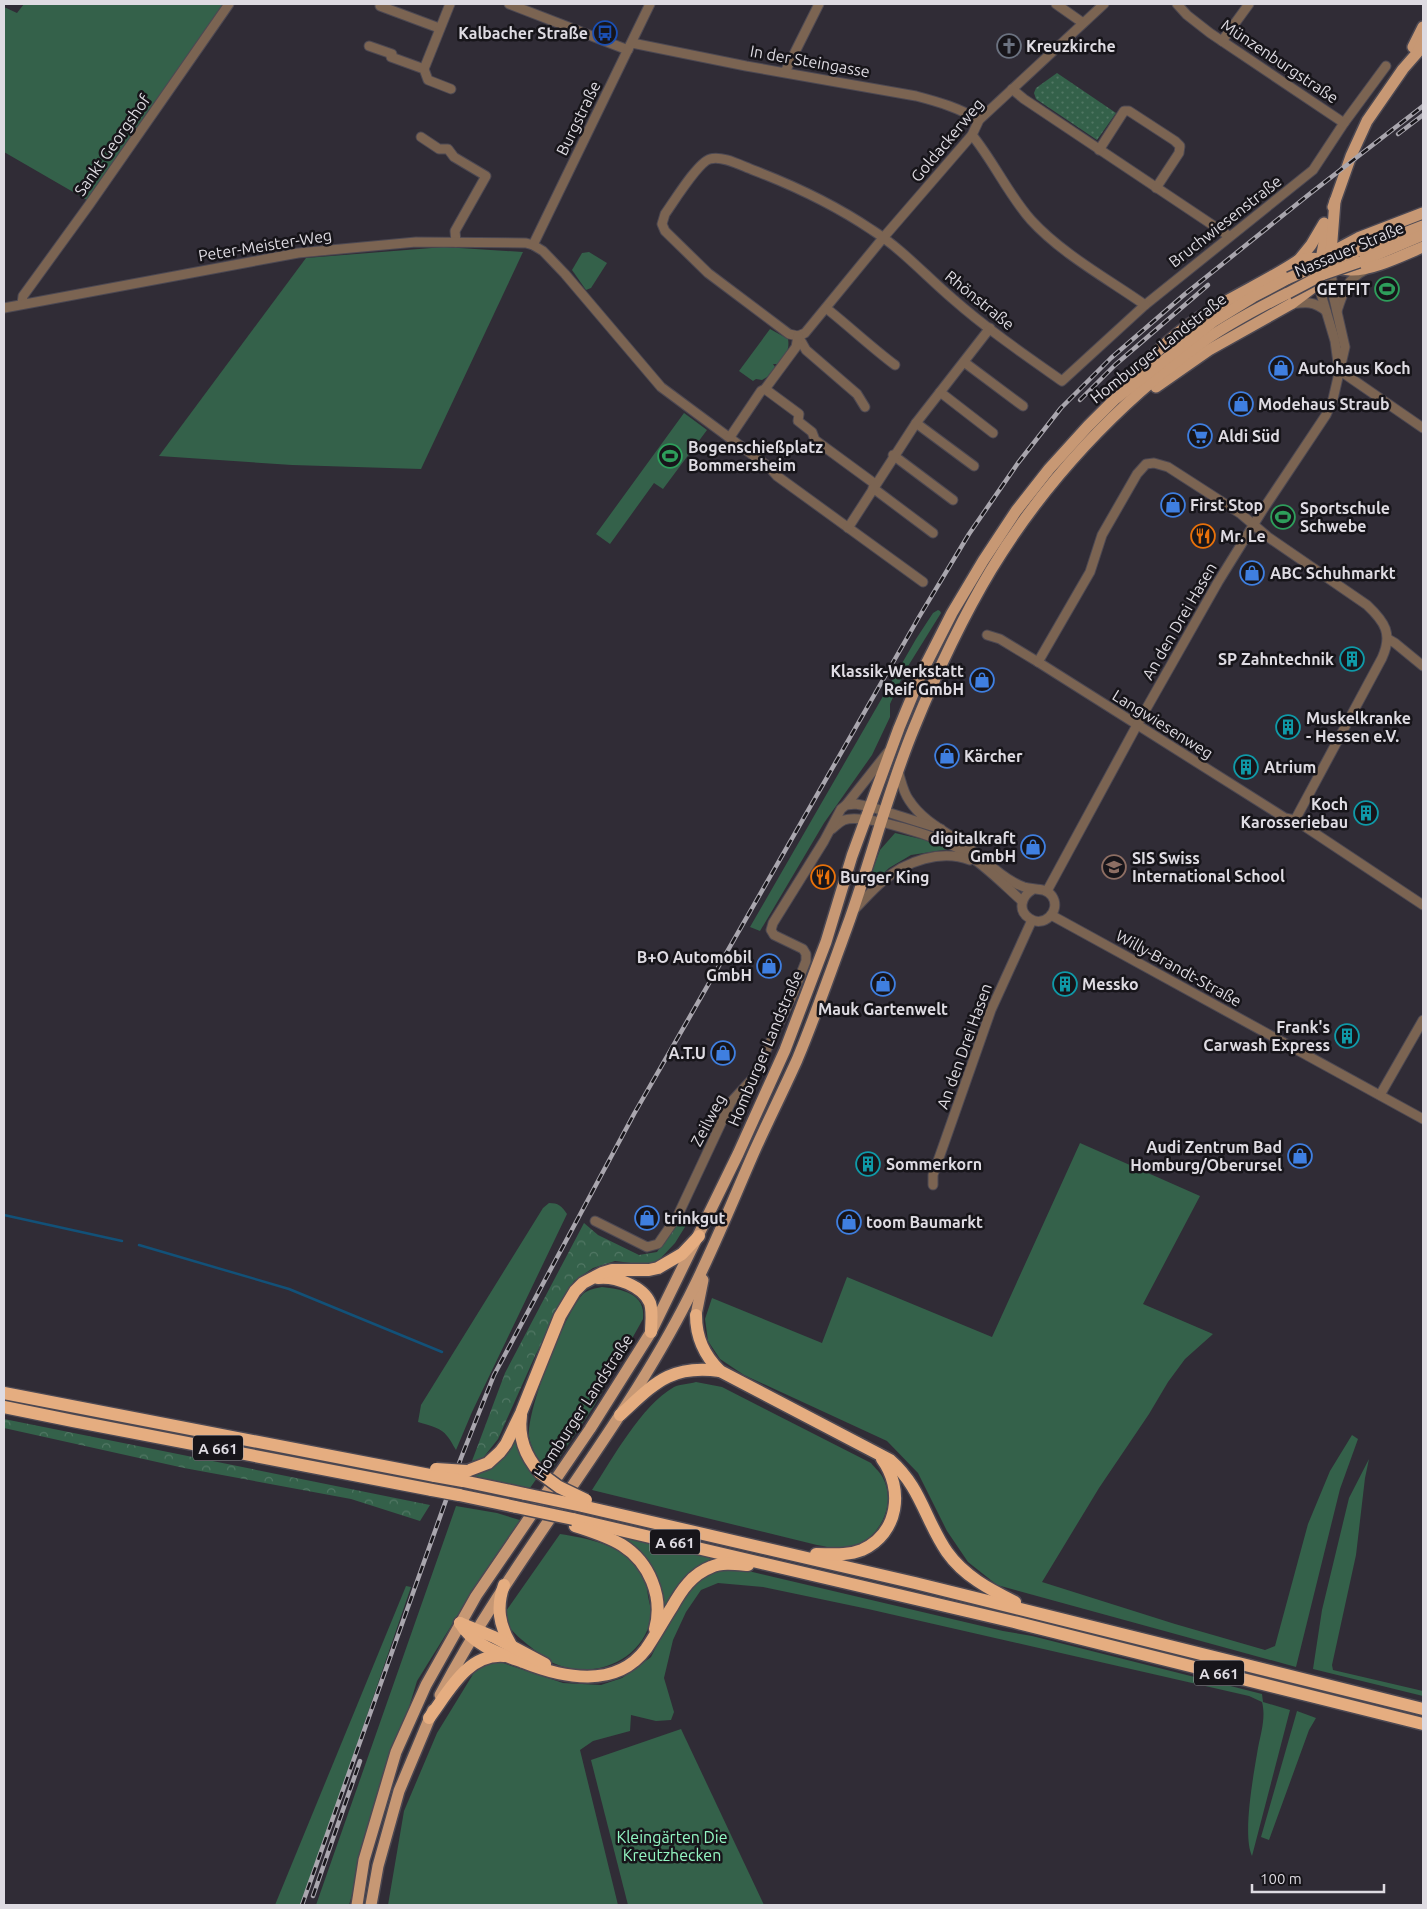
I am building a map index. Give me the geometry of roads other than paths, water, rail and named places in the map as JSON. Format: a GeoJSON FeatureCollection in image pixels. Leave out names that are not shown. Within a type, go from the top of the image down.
{"type":"FeatureCollection","features":[{"type":"Feature","properties":{"kind":"highway"},"geometry":{"type":"LineString","coordinates":[[465,1476],[488,1463],[500,1452],[521,1413],[567,1303],[579,1287],[590,1279],[612,1270],[649,1270],[658,1268],[673,1261],[682,1254],[699,1236]]}},
{"type":"Feature","properties":{"kind":"highway"},"geometry":{"type":"LineString","coordinates":[[590,1279],[601,1277],[614,1278],[625,1282],[641,1292],[650,1304],[651,1332]]}},
{"type":"Feature","properties":{"kind":"highway"},"geometry":{"type":"LineString","coordinates":[[696,1315],[699,1340],[704,1352],[720,1371],[873,1450],[890,1470],[895,1483],[895,1510],[883,1534],[873,1543],[862,1550],[849,1554],[790,1553]]}},
{"type":"Feature","properties":{"kind":"highway"},"geometry":{"type":"LineString","coordinates":[[620,1415],[662,1378],[696,1370],[720,1371]]}},
{"type":"Feature","properties":{"kind":"highway","name":"A 661"},"geometry":{"type":"LineString","coordinates":[[4,1393],[384,1466],[465,1476],[525,1494],[584,1503],[622,1514],[1037,1613],[1423,1709]]}},
{"type":"Feature","properties":{"kind":"highway","name":"A 661"},"geometry":{"type":"LineString","coordinates":[[4,1407],[73,1422],[544,1512],[572,1521],[776,1565],[1423,1724]]}},
{"type":"Feature","properties":{"kind":"highway"},"geometry":{"type":"LineString","coordinates":[[521,1413],[521,1432],[528,1458],[540,1473],[584,1503]]}},
{"type":"Feature","properties":{"kind":"highway","name":"A 661"},"geometry":{"type":"LineString","coordinates":[[873,1450],[890,1460],[909,1479],[939,1539],[956,1563],[979,1583],[1037,1613]]}},
{"type":"Feature","properties":{"kind":"highway","name":"A 661"},"geometry":{"type":"LineString","coordinates":[[572,1521],[622,1545],[631,1552],[646,1570],[652,1580],[658,1602],[658,1614],[653,1637]]}},
{"type":"Feature","properties":{"kind":"highway"},"geometry":{"type":"LineString","coordinates":[[460,1623],[532,1666],[561,1674],[592,1678],[621,1670],[634,1661],[645,1650],[680,1593],[701,1572],[722,1564],[776,1565]]}},
{"type":"Feature","properties":{"kind":"highway"},"geometry":{"type":"LineString","coordinates":[[504,1585],[498,1610],[509,1651]]}},
{"type":"Feature","properties":{"kind":"highway"},"geometry":{"type":"LineString","coordinates":[[429,1718],[469,1666],[485,1658],[509,1651]]}},
{"type":"Feature","properties":{"kind":"main road"},"geometry":{"type":"LineString","coordinates":[[1403,69],[1423,27]]}},
{"type":"Feature","properties":{"kind":"main road"},"geometry":{"type":"LineString","coordinates":[[1326,263],[1329,219],[1351,156],[1367,121],[1423,41]]}},
{"type":"Feature","properties":{"kind":"main road"},"geometry":{"type":"LineString","coordinates":[[1118,405],[1209,350],[1291,304],[1322,278],[1330,251],[1335,201]]}},
{"type":"Feature","properties":{"kind":"main road"},"geometry":{"type":"LineString","coordinates":[[1297,261],[1318,234],[1335,201]]}},
{"type":"Feature","properties":{"kind":"main road"},"geometry":{"type":"LineString","coordinates":[[1330,251],[1423,213]]}},
{"type":"Feature","properties":{"kind":"main road"},"geometry":{"type":"LineString","coordinates":[[1334,224],[1342,235],[1358,238]]}},
{"type":"Feature","properties":{"kind":"main road","name":"Nassauer Straße"},"geometry":{"type":"LineString","coordinates":[[1288,293],[1358,256],[1423,226]]}},
{"type":"Feature","properties":{"kind":"main road","name":"Nassauer Straße"},"geometry":{"type":"LineString","coordinates":[[1289,278],[1323,262],[1358,256],[1423,235]]}},
{"type":"Feature","properties":{"kind":"main road"},"geometry":{"type":"LineString","coordinates":[[1118,405],[1146,360],[1192,322],[1297,261],[1312,257],[1340,270],[1355,270],[1376,265],[1423,247]]}},
{"type":"Feature","properties":{"kind":"main road","name":"Homburger Landstraße"},"geometry":{"type":"LineString","coordinates":[[357,1905],[364,1860],[396,1752],[426,1685],[460,1623],[523,1526],[590,1429],[651,1332],[699,1236],[785,1050],[826,942],[852,856],[890,750],[923,670],[952,613],[1016,511],[1049,469],[1118,405],[1214,321],[1289,278]]}},
{"type":"Feature","properties":{"kind":"main road","name":"Homburger Landstraße"},"geometry":{"type":"LineString","coordinates":[[371,1905],[378,1866],[398,1791],[429,1718],[474,1633],[504,1585],[620,1415],[667,1338],[708,1259],[797,1060],[853,911],[913,729],[965,616],[993,566],[1027,516],[1060,474],[1098,432],[1118,405],[1203,342],[1248,313],[1288,293]]}},
{"type":"Feature","properties":{"kind":"main road"},"geometry":{"type":"LineString","coordinates":[[696,1315],[708,1259]]}},
{"type":"Feature","properties":{"kind":"street","name":"Sankt Georgshof"},"geometry":{"type":"LineString","coordinates":[[22,304],[23,296],[229,4]]}},
{"type":"Feature","properties":{"kind":"street"},"geometry":{"type":"LineString","coordinates":[[450,4],[424,68],[428,80],[451,89]]}},
{"type":"Feature","properties":{"kind":"street"},"geometry":{"type":"LineString","coordinates":[[510,4],[630,46]]}},
{"type":"Feature","properties":{"kind":"street","name":"Burgstraße"},"geometry":{"type":"LineString","coordinates":[[534,245],[650,4]]}},
{"type":"Feature","properties":{"kind":"street"},"geometry":{"type":"LineString","coordinates":[[1056,4],[1083,23]]}},
{"type":"Feature","properties":{"kind":"street","name":"Goldackerweg"},"geometry":{"type":"LineString","coordinates":[[798,336],[805,333],[883,238],[972,135],[979,120],[1104,4]]}},
{"type":"Feature","properties":{"kind":"street","name":"Münzenburgstraße"},"geometry":{"type":"LineString","coordinates":[[1177,4],[1195,21],[1344,123]]}},
{"type":"Feature","properties":{"kind":"street"},"geometry":{"type":"LineString","coordinates":[[1222,40],[1249,4]]}},
{"type":"Feature","properties":{"kind":"street"},"geometry":{"type":"LineString","coordinates":[[785,72],[815,5]]}},
{"type":"Feature","properties":{"kind":"street"},"geometry":{"type":"LineString","coordinates":[[380,6],[439,28]]}},
{"type":"Feature","properties":{"kind":"street"},"geometry":{"type":"LineString","coordinates":[[369,46],[392,54],[391,57],[424,68]]}},
{"type":"Feature","properties":{"kind":"street","name":"In der Steingasse"},"geometry":{"type":"LineString","coordinates":[[630,46],[916,96],[964,111],[979,120]]}},
{"type":"Feature","properties":{"kind":"street","name":"Bruchwiesenstraße"},"geometry":{"type":"LineString","coordinates":[[1062,381],[1145,305],[1314,170],[1344,123],[1386,66]]}},
{"type":"Feature","properties":{"kind":"street"},"geometry":{"type":"LineString","coordinates":[[1012,89],[1099,150],[1229,236]]}},
{"type":"Feature","properties":{"kind":"street"},"geometry":{"type":"LineString","coordinates":[[1099,150],[1124,111],[1129,111],[1167,136],[1180,146],[1178,153],[1156,188]]}},
{"type":"Feature","properties":{"kind":"street"},"geometry":{"type":"LineString","coordinates":[[972,135],[1038,227],[1059,245],[1145,305]]}},
{"type":"Feature","properties":{"kind":"street"},"geometry":{"type":"LineString","coordinates":[[421,137],[439,149],[448,149],[454,157],[486,176],[455,231],[456,242]]}},
{"type":"Feature","properties":{"kind":"street","name":"Rhönstraße"},"geometry":{"type":"LineString","coordinates":[[798,336],[789,334],[713,276],[665,231],[662,224],[665,214],[703,162],[714,158],[722,159],[772,178],[826,202],[883,238],[919,267],[953,300],[1062,381]]}},
{"type":"Feature","properties":{"kind":"street","name":"Peter-Meister-Weg"},"geometry":{"type":"LineString","coordinates":[[4,308],[281,255],[379,245],[456,242],[526,243],[534,245]]}},
{"type":"Feature","properties":{"kind":"street"},"geometry":{"type":"LineString","coordinates":[[534,245],[543,251],[564,274],[661,387],[769,466],[778,476],[923,582]]}},
{"type":"Feature","properties":{"kind":"street","name":"An den Drei Hasen"},"geometry":{"type":"LineString","coordinates":[[1046,891],[1136,725],[1218,582],[1253,525],[1326,415],[1333,399],[1345,347],[1332,290],[1333,287],[1326,263]]}},
{"type":"Feature","properties":{"kind":"street"},"geometry":{"type":"LineString","coordinates":[[1337,311],[1349,281],[1356,274],[1376,265]]}},
{"type":"Feature","properties":{"kind":"street","name":"An den Drei Hasen"},"geometry":{"type":"LineString","coordinates":[[1322,278],[1321,294],[1335,341],[1339,370]]}},
{"type":"Feature","properties":{"kind":"street"},"geometry":{"type":"LineString","coordinates":[[1291,304],[1312,303],[1326,311]]}},
{"type":"Feature","properties":{"kind":"street"},"geometry":{"type":"LineString","coordinates":[[826,308],[860,334],[865,342],[895,365]]}},
{"type":"Feature","properties":{"kind":"street"},"geometry":{"type":"LineString","coordinates":[[848,528],[916,423],[990,328]]}},
{"type":"Feature","properties":{"kind":"street"},"geometry":{"type":"LineString","coordinates":[[730,437],[796,347],[798,336]]}},
{"type":"Feature","properties":{"kind":"street"},"geometry":{"type":"LineString","coordinates":[[798,336],[806,350],[834,372],[857,394],[865,407]]}},
{"type":"Feature","properties":{"kind":"street"},"geometry":{"type":"LineString","coordinates":[[964,362],[1022,406]]}},
{"type":"Feature","properties":{"kind":"street"},"geometry":{"type":"LineString","coordinates":[[1339,370],[1423,428]]}},
{"type":"Feature","properties":{"kind":"street"},"geometry":{"type":"LineString","coordinates":[[765,390],[798,414],[798,421],[812,432],[815,440],[933,533]]}},
{"type":"Feature","properties":{"kind":"street"},"geometry":{"type":"LineString","coordinates":[[940,392],[993,432]]}},
{"type":"Feature","properties":{"kind":"street"},"geometry":{"type":"LineString","coordinates":[[916,423],[974,466]]}},
{"type":"Feature","properties":{"kind":"street"},"geometry":{"type":"LineString","coordinates":[[894,455],[953,500]]}},
{"type":"Feature","properties":{"kind":"street"},"geometry":{"type":"LineString","coordinates":[[1038,662],[1090,572],[1102,536],[1138,474],[1146,464],[1154,462],[1168,467],[1241,514],[1268,537],[1367,605],[1378,615],[1385,626],[1388,639],[1382,658],[1295,820]]}},
{"type":"Feature","properties":{"kind":"street","name":"Langwiesenweg"},"geometry":{"type":"LineString","coordinates":[[987,635],[1000,639],[1038,662],[1285,818],[1295,820],[1423,905]]}},
{"type":"Feature","properties":{"kind":"street"},"geometry":{"type":"LineString","coordinates":[[1388,639],[1423,666]]}},
{"type":"Feature","properties":{"kind":"street","name":"Zeilweg"},"geometry":{"type":"LineString","coordinates":[[596,1221],[647,1247],[658,1244],[672,1225],[731,1102],[753,1078],[793,994],[806,961],[806,954],[803,950],[774,935],[772,930],[773,923],[830,831],[841,809],[890,750]]}},
{"type":"Feature","properties":{"kind":"street"},"geometry":{"type":"LineString","coordinates":[[898,771],[908,799],[941,829],[974,850],[989,865],[1009,880],[1032,890],[1042,889],[1046,891],[1055,904],[1052,915],[1044,921],[1032,920],[1023,912],[1022,901],[1032,890]]}},
{"type":"Feature","properties":{"kind":"street"},"geometry":{"type":"LineString","coordinates":[[846,805],[856,804],[871,807],[941,829]]}},
{"type":"Feature","properties":{"kind":"street"},"geometry":{"type":"LineString","coordinates":[[830,831],[846,820],[866,820],[918,832],[945,841],[979,863],[1022,901]]}},
{"type":"Feature","properties":{"kind":"street"},"geometry":{"type":"LineString","coordinates":[[853,911],[884,880],[901,868],[922,859],[953,856],[964,857],[979,863]]}},
{"type":"Feature","properties":{"kind":"street","name":"Willy-Brandt-Straße"},"geometry":{"type":"LineString","coordinates":[[1052,915],[1423,1119]]}},
{"type":"Feature","properties":{"kind":"street","name":"An den Drei Hasen"},"geometry":{"type":"LineString","coordinates":[[933,1185],[933,1176],[991,1010],[1032,920]]}},
{"type":"Feature","properties":{"kind":"street"},"geometry":{"type":"LineString","coordinates":[[1380,1095],[1423,1020]]}},
{"type":"Feature","properties":{"kind":"waterway"},"geometry":{"type":"LineString","coordinates":[[4,1215],[122,1241]]}},
{"type":"Feature","properties":{"kind":"waterway"},"geometry":{"type":"LineString","coordinates":[[139,1245],[289,1289],[442,1352]]}},
{"type":"Feature","properties":{"kind":"railway"},"geometry":{"type":"LineString","coordinates":[[302,1905],[461,1458],[494,1375],[634,1114],[919,617],[969,534],[1018,463],[1061,408],[1111,358],[1185,294],[1423,106]]}},
{"type":"Feature","properties":{"kind":"railway"},"geometry":{"type":"LineString","coordinates":[[1398,134],[1423,115]]}},
{"type":"Feature","properties":{"kind":"railway"},"geometry":{"type":"LineString","coordinates":[[1080,400],[1115,365],[1208,285]]}},
{"type":"Feature","properties":{"kind":"railway"},"geometry":{"type":"LineString","coordinates":[[313,1896],[360,1761]]}},
{"type":"Feature","properties":{"kind":"place","name":"Kalbacher Straße"},"geometry":{"type":"Point","coordinates":[605,33]}},
{"type":"Feature","properties":{"kind":"place","name":"Kreuzkirche"},"geometry":{"type":"Point","coordinates":[1009,46]}},
{"type":"Feature","properties":{"kind":"place","name":"GETFIT"},"geometry":{"type":"Point","coordinates":[1387,289]}},
{"type":"Feature","properties":{"kind":"place","name":"Autohaus Koch"},"geometry":{"type":"Point","coordinates":[1281,368]}},
{"type":"Feature","properties":{"kind":"place","name":"Modehaus Straub"},"geometry":{"type":"Point","coordinates":[1241,404]}},
{"type":"Feature","properties":{"kind":"place","name":"Aldi Süd"},"geometry":{"type":"Point","coordinates":[1200,436]}},
{"type":"Feature","properties":{"kind":"place","name":"Bogenschießplatz Bommersheim"},"geometry":{"type":"Point","coordinates":[670,456]}},
{"type":"Feature","properties":{"kind":"place","name":"First Stop"},"geometry":{"type":"Point","coordinates":[1173,505]}},
{"type":"Feature","properties":{"kind":"place","name":"Sportschule Schwebe"},"geometry":{"type":"Point","coordinates":[1283,517]}},
{"type":"Feature","properties":{"kind":"place","name":"Mr. Le"},"geometry":{"type":"Point","coordinates":[1203,536]}},
{"type":"Feature","properties":{"kind":"place","name":"ABC Schuhmarkt"},"geometry":{"type":"Point","coordinates":[1252,573]}},
{"type":"Feature","properties":{"kind":"place","name":"SP Zahntechnik"},"geometry":{"type":"Point","coordinates":[1352,659]}},
{"type":"Feature","properties":{"kind":"place","name":"Klassik-Werkstatt Reif GmbH"},"geometry":{"type":"Point","coordinates":[982,680]}},
{"type":"Feature","properties":{"kind":"place","name":"Muskelkranke - Hessen e.V."},"geometry":{"type":"Point","coordinates":[1288,727]}},
{"type":"Feature","properties":{"kind":"place","name":"Kärcher"},"geometry":{"type":"Point","coordinates":[947,756]}},
{"type":"Feature","properties":{"kind":"place","name":"Atrium"},"geometry":{"type":"Point","coordinates":[1246,767]}},
{"type":"Feature","properties":{"kind":"place","name":"Koch Karosseriebau"},"geometry":{"type":"Point","coordinates":[1366,813]}},
{"type":"Feature","properties":{"kind":"place","name":"digitalkraft GmbH"},"geometry":{"type":"Point","coordinates":[1033,847]}},
{"type":"Feature","properties":{"kind":"place","name":"SIS Swiss International School"},"geometry":{"type":"Point","coordinates":[1114,867]}},
{"type":"Feature","properties":{"kind":"place","name":"Burger King"},"geometry":{"type":"Point","coordinates":[823,877]}},
{"type":"Feature","properties":{"kind":"place","name":"B+O Automobil GmbH"},"geometry":{"type":"Point","coordinates":[769,966]}},
{"type":"Feature","properties":{"kind":"place","name":"Mauk Gartenwelt"},"geometry":{"type":"Point","coordinates":[883,984]}},
{"type":"Feature","properties":{"kind":"place","name":"Messko"},"geometry":{"type":"Point","coordinates":[1065,984]}},
{"type":"Feature","properties":{"kind":"place","name":"Frank's Carwash Express"},"geometry":{"type":"Point","coordinates":[1347,1036]}},
{"type":"Feature","properties":{"kind":"place","name":"A.T.U"},"geometry":{"type":"Point","coordinates":[723,1053]}},
{"type":"Feature","properties":{"kind":"place","name":"Audi Zentrum Bad Homburg/Oberursel"},"geometry":{"type":"Point","coordinates":[1300,1156]}},
{"type":"Feature","properties":{"kind":"place","name":"Sommerkorn"},"geometry":{"type":"Point","coordinates":[868,1164]}},
{"type":"Feature","properties":{"kind":"place","name":"trinkgut"},"geometry":{"type":"Point","coordinates":[647,1218]}},
{"type":"Feature","properties":{"kind":"place","name":"toom Baumarkt"},"geometry":{"type":"Point","coordinates":[849,1222]}},
{"type":"Feature","properties":{"kind":"park label","name":"Kleingärten Die Kreutzhecken"},"geometry":{"type":"Point","coordinates":[672,1846]}}]}
